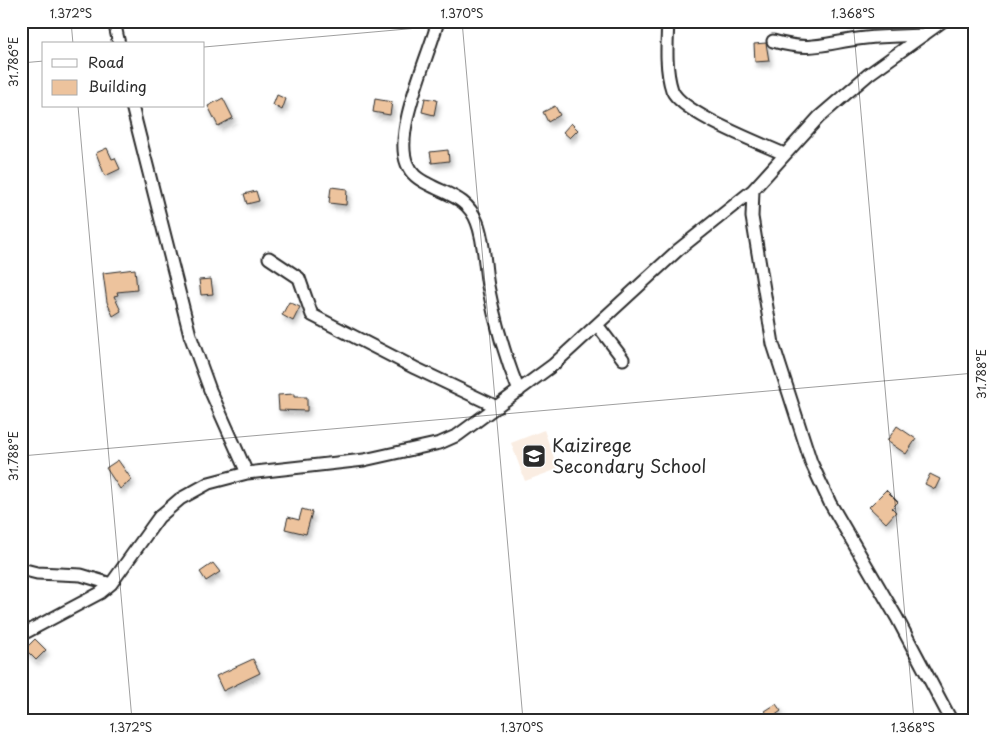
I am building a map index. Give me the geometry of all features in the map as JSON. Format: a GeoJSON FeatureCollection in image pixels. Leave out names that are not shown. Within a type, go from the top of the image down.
{"type":"FeatureCollection","features":[{"type":"Feature","properties":{"kind":"street"},"geometry":{"type":"LineString","coordinates":[[114,21],[119,42]]}},
{"type":"Feature","properties":{"kind":"street"},"geometry":{"type":"LineString","coordinates":[[438,21],[403,132],[406,163],[414,176],[467,205],[476,220],[481,235],[493,312],[508,364],[519,391]]}},
{"type":"Feature","properties":{"kind":"street"},"geometry":{"type":"LineString","coordinates":[[668,21],[668,65],[673,92],[692,111],[784,154]]}},
{"type":"Feature","properties":{"kind":"street"},"geometry":{"type":"LineString","coordinates":[[21,635],[66,613],[100,593],[111,584],[159,517],[180,499],[209,483],[247,473],[364,460],[440,443],[458,435],[519,391],[598,326],[678,250],[753,190],[819,117],[869,74],[943,21]]}},
{"type":"Feature","properties":{"kind":"street"},"geometry":{"type":"LineString","coordinates":[[773,41],[795,47],[811,48],[864,38],[925,35]]}},
{"type":"Feature","properties":{"kind":"street"},"geometry":{"type":"LineString","coordinates":[[133,108],[190,336],[210,390],[247,473]]}},
{"type":"Feature","properties":{"kind":"street"},"geometry":{"type":"LineString","coordinates":[[753,190],[752,217],[755,244],[773,344],[812,462],[830,503],[897,618],[951,720]]}},
{"type":"Feature","properties":{"kind":"street"},"geometry":{"type":"LineString","coordinates":[[269,258],[299,278],[312,315],[415,368],[497,407]]}},
{"type":"Feature","properties":{"kind":"street"},"geometry":{"type":"LineString","coordinates":[[598,326],[623,359]]}},
{"type":"Feature","properties":{"kind":"street"},"geometry":{"type":"LineString","coordinates":[[21,569],[37,573],[81,576],[111,584]]}},
{"type":"Feature","properties":{"kind":"shaded area","name":"Kaizirege Secondary School"},"geometry":{"type":"Polygon","coordinates":[[[544,430],[558,469],[525,481],[511,443],[544,430]]]}},
{"type":"Feature","properties":{"kind":"building"},"geometry":{"type":"Polygon","coordinates":[[[766,43],[769,61],[755,62],[754,44],[766,43]]]}},
{"type":"Feature","properties":{"kind":"building"},"geometry":{"type":"Polygon","coordinates":[[[277,95],[286,99],[282,110],[273,105],[277,95]]]}},
{"type":"Feature","properties":{"kind":"building"},"geometry":{"type":"Polygon","coordinates":[[[223,98],[233,118],[218,126],[208,106],[223,98]]]}},
{"type":"Feature","properties":{"kind":"building"},"geometry":{"type":"Polygon","coordinates":[[[425,98],[437,100],[434,115],[422,112],[425,98]]]}},
{"type":"Feature","properties":{"kind":"building"},"geometry":{"type":"Polygon","coordinates":[[[375,99],[392,102],[390,115],[373,112],[375,99]]]}},
{"type":"Feature","properties":{"kind":"building"},"geometry":{"type":"Polygon","coordinates":[[[555,106],[560,115],[548,122],[543,112],[555,106]]]}},
{"type":"Feature","properties":{"kind":"building"},"geometry":{"type":"Polygon","coordinates":[[[571,123],[578,130],[570,138],[563,132],[571,123]]]}},
{"type":"Feature","properties":{"kind":"building"},"geometry":{"type":"Polygon","coordinates":[[[107,148],[112,159],[115,158],[120,169],[105,176],[96,153],[107,148]]]}},
{"type":"Feature","properties":{"kind":"building"},"geometry":{"type":"Polygon","coordinates":[[[448,150],[449,161],[432,163],[430,152],[448,150]]]}},
{"type":"Feature","properties":{"kind":"building"},"geometry":{"type":"Polygon","coordinates":[[[331,187],[347,189],[346,205],[329,203],[331,187]]]}},
{"type":"Feature","properties":{"kind":"building"},"geometry":{"type":"Polygon","coordinates":[[[256,191],[259,201],[247,204],[244,194],[256,191]]]}},
{"type":"Feature","properties":{"kind":"building"},"geometry":{"type":"Polygon","coordinates":[[[135,269],[137,290],[117,292],[118,295],[114,296],[121,311],[113,316],[107,302],[103,273],[135,269]]]}},
{"type":"Feature","properties":{"kind":"building"},"geometry":{"type":"Polygon","coordinates":[[[211,279],[213,294],[201,295],[199,280],[211,279]]]}},
{"type":"Feature","properties":{"kind":"building"},"geometry":{"type":"Polygon","coordinates":[[[289,302],[300,307],[293,321],[282,315],[289,302]]]}},
{"type":"Feature","properties":{"kind":"building"},"geometry":{"type":"Polygon","coordinates":[[[294,394],[294,397],[307,397],[307,411],[279,410],[278,395],[294,394]]]}},
{"type":"Feature","properties":{"kind":"building"},"geometry":{"type":"Polygon","coordinates":[[[897,426],[916,439],[906,454],[887,441],[897,426]]]}},
{"type":"Feature","properties":{"kind":"building"},"geometry":{"type":"Polygon","coordinates":[[[118,460],[132,480],[120,489],[106,468],[118,460]]]}},
{"type":"Feature","properties":{"kind":"building"},"geometry":{"type":"Polygon","coordinates":[[[930,474],[940,479],[935,489],[925,484],[930,474]]]}},
{"type":"Feature","properties":{"kind":"building"},"geometry":{"type":"Polygon","coordinates":[[[886,490],[898,502],[892,508],[896,512],[886,523],[869,507],[886,490]]]}},
{"type":"Feature","properties":{"kind":"building"},"geometry":{"type":"Polygon","coordinates":[[[302,509],[312,512],[306,534],[285,529],[288,517],[299,520],[302,509]]]}},
{"type":"Feature","properties":{"kind":"building"},"geometry":{"type":"Polygon","coordinates":[[[213,563],[220,572],[206,581],[200,572],[213,563]]]}},
{"type":"Feature","properties":{"kind":"building"},"geometry":{"type":"Polygon","coordinates":[[[35,639],[46,650],[36,660],[25,649],[35,639]]]}},
{"type":"Feature","properties":{"kind":"building"},"geometry":{"type":"Polygon","coordinates":[[[253,659],[260,673],[223,691],[216,676],[253,659]]]}},
{"type":"Feature","properties":{"kind":"building"},"geometry":{"type":"Polygon","coordinates":[[[776,704],[781,711],[770,719],[765,711],[776,704]]]}},
{"type":"Feature","properties":{"kind":"place","name":"Kaizirege Secondary School"},"geometry":{"type":"Point","coordinates":[534,456]}}]}
